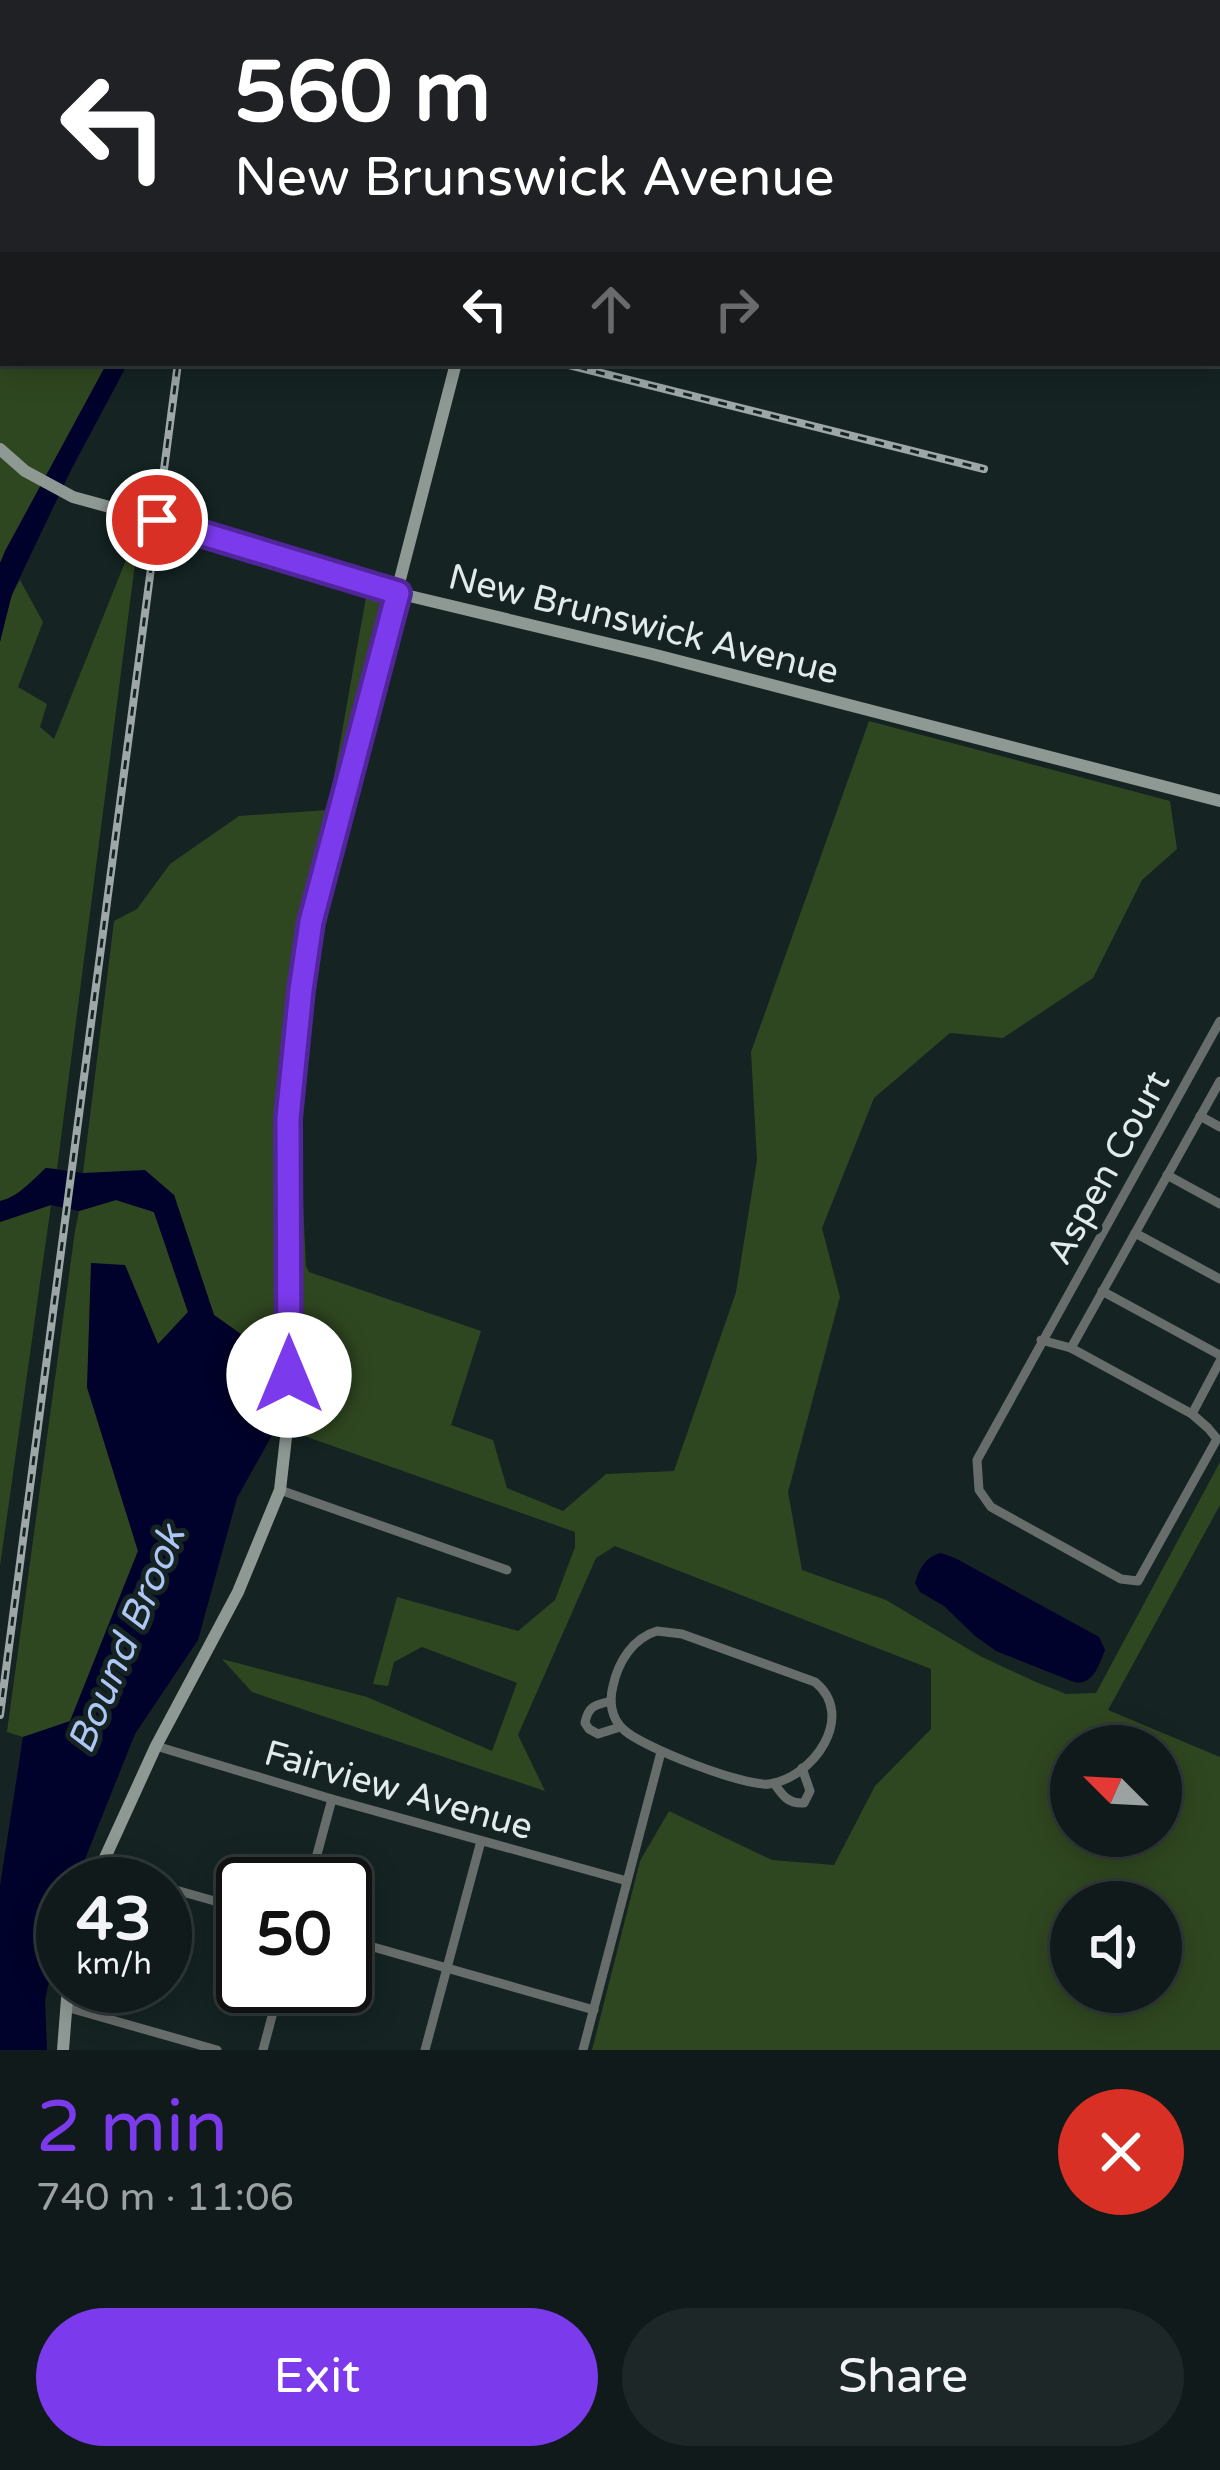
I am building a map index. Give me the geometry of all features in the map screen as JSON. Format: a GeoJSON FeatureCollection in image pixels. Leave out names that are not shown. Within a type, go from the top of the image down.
{"type":"FeatureCollection","features":[{"type":"Feature","properties":{"kind":"main road"},"geometry":{"type":"LineString","coordinates":[[104,1857],[156,1746],[238,1592],[280,1490],[289,1411],[288,1118],[311,922],[455,366]]}},
{"type":"Feature","properties":{"kind":"main road","name":"New Brunswick Avenue"},"geometry":{"type":"LineString","coordinates":[[0,449],[25,471],[73,497],[398,593],[1220,800]]}},
{"type":"Feature","properties":{"kind":"main road"},"geometry":{"type":"LineString","coordinates":[[63,2050],[66,2013]]}},
{"type":"Feature","properties":{"kind":"street","name":"Aspen Court"},"geometry":{"type":"LineString","coordinates":[[1192,1414],[1216,1439],[1138,1581],[1121,1580],[991,1507],[979,1490],[977,1460],[1220,1021]]}},
{"type":"Feature","properties":{"kind":"street"},"geometry":{"type":"LineString","coordinates":[[1071,1348],[1220,1081]]}},
{"type":"Feature","properties":{"kind":"street"},"geometry":{"type":"LineString","coordinates":[[1200,1116],[1220,1127]]}},
{"type":"Feature","properties":{"kind":"street"},"geometry":{"type":"LineString","coordinates":[[1168,1175],[1220,1204]]}},
{"type":"Feature","properties":{"kind":"street"},"geometry":{"type":"LineString","coordinates":[[1135,1233],[1220,1280]]}},
{"type":"Feature","properties":{"kind":"street"},"geometry":{"type":"LineString","coordinates":[[1041,1340],[1071,1348],[1192,1414],[1220,1358],[1102,1292]]}},
{"type":"Feature","properties":{"kind":"street"},"geometry":{"type":"LineString","coordinates":[[280,1490],[506,1570]]}},
{"type":"Feature","properties":{"kind":"street"},"geometry":{"type":"LineString","coordinates":[[657,1631],[682,1634],[815,1682],[833,1708],[832,1725],[822,1746],[802,1768],[765,1785],[661,1752],[620,1727],[611,1701],[616,1675],[635,1642],[657,1631]]}},
{"type":"Feature","properties":{"kind":"street"},"geometry":{"type":"LineString","coordinates":[[611,1701],[592,1706],[585,1723],[598,1734],[620,1727]]}},
{"type":"Feature","properties":{"kind":"street","name":"Fairview Avenue"},"geometry":{"type":"LineString","coordinates":[[156,1746],[627,1881]]}},
{"type":"Feature","properties":{"kind":"street"},"geometry":{"type":"LineString","coordinates":[[583,2050],[661,1752]]}},
{"type":"Feature","properties":{"kind":"street"},"geometry":{"type":"LineString","coordinates":[[774,1783],[794,1804],[804,1803],[810,1791],[802,1768]]}},
{"type":"Feature","properties":{"kind":"street"},"geometry":{"type":"LineString","coordinates":[[316,1857],[332,1799]]}},
{"type":"Feature","properties":{"kind":"street"},"geometry":{"type":"LineString","coordinates":[[425,2050],[481,1841]]}},
{"type":"Feature","properties":{"kind":"street"},"geometry":{"type":"LineString","coordinates":[[372,1947],[594,2010]]}},
{"type":"Feature","properties":{"kind":"street"},"geometry":{"type":"LineString","coordinates":[[87,2013],[218,2050]]}},
{"type":"Feature","properties":{"kind":"street"},"geometry":{"type":"LineString","coordinates":[[263,2050],[273,2013]]}},
{"type":"Feature","properties":{"kind":"green space"},"geometry":{"type":"Polygon","coordinates":[[[0,366],[105,366],[0,563],[0,366]]]}},
{"type":"Feature","properties":{"kind":"green space"},"geometry":{"type":"Polygon","coordinates":[[[140,525],[57,1169],[46,1168],[19,1192],[0,1201],[3,626],[20,580],[43,622],[18,687],[47,704],[40,727],[54,739],[140,525]]]}},
{"type":"Feature","properties":{"kind":"green space"},"geometry":{"type":"Polygon","coordinates":[[[370,575],[404,585],[314,933],[300,1137],[306,1266],[309,1272],[481,1331],[451,1425],[493,1440],[507,1488],[563,1511],[606,1474],[674,1471],[736,1292],[757,1160],[751,1052],[869,721],[1170,801],[1177,849],[1142,880],[1093,978],[1003,1038],[950,1033],[874,1098],[822,1228],[840,1297],[788,1492],[802,1570],[886,1600],[980,1656],[1036,1682],[1066,1694],[1096,1693],[1220,1462],[1220,1505],[1108,1710],[1144,1725],[1050,1725],[1050,1857],[1182,1857],[1182,1741],[1220,1757],[1220,2050],[592,2050],[640,1861],[669,1811],[772,1860],[834,1865],[875,1786],[931,1729],[931,1669],[615,1546],[596,1558],[518,1735],[545,1791],[252,1692],[222,1659],[367,1697],[492,1751],[517,1683],[422,1647],[394,1662],[388,1686],[373,1684],[397,1597],[518,1631],[555,1600],[575,1547],[575,1532],[296,1433],[275,1430],[248,1370],[269,1354],[214,1315],[174,1195],[83,1173],[114,921],[137,909],[170,864],[239,816],[328,810],[370,575]]]}},
{"type":"Feature","properties":{"kind":"green space"},"geometry":{"type":"Polygon","coordinates":[[[116,1200],[154,1212],[188,1312],[158,1345],[125,1265],[87,1387],[138,1551],[70,1722],[23,1737],[7,1732],[75,1231],[79,1211],[116,1200]]]}},
{"type":"Feature","properties":{"kind":"green space"},"geometry":{"type":"Polygon","coordinates":[[[51,1205],[0,1566],[0,1222],[51,1205]]]}},
{"type":"Feature","properties":{"kind":"water"},"geometry":{"type":"Polygon","coordinates":[[[105,366],[126,366],[12,594],[0,642],[0,563],[105,366]]]}},
{"type":"Feature","properties":{"kind":"water","name":"Bound Brook"},"geometry":{"type":"Polygon","coordinates":[[[46,1168],[83,1173],[145,1170],[174,1195],[214,1315],[269,1354],[249,1370],[275,1430],[237,1498],[198,1640],[135,1734],[86,1857],[36,1857],[36,2013],[46,2013],[47,2050],[0,2050],[0,1886],[23,1737],[70,1721],[138,1551],[87,1387],[91,1263],[125,1265],[158,1344],[188,1312],[154,1212],[116,1200],[79,1211],[51,1205],[0,1222],[0,1201],[19,1192],[46,1168]]]}},
{"type":"Feature","properties":{"kind":"water"},"geometry":{"type":"Polygon","coordinates":[[[941,1553],[1099,1637],[1105,1650],[1094,1673],[1086,1681],[1074,1682],[996,1651],[974,1635],[915,1583],[924,1564],[941,1553]]]}},
{"type":"Feature","properties":{"kind":"railway"},"geometry":{"type":"LineString","coordinates":[[0,1715],[178,366]]}},
{"type":"Feature","properties":{"kind":"railway"},"geometry":{"type":"LineString","coordinates":[[573,366],[984,469]]}},
{"type":"Feature","properties":{"kind":"route"},"geometry":{"type":"LineString","coordinates":[[157,520],[398,593],[311,922],[301,990],[288,1118],[289,1375]]}}]}
